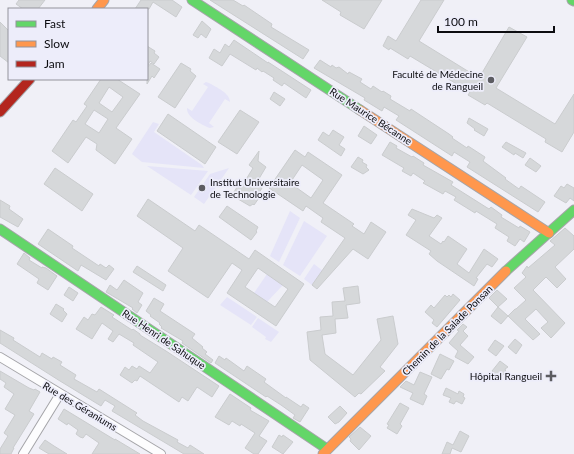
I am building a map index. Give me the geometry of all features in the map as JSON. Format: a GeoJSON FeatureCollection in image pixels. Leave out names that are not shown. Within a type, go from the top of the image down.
{"type":"FeatureCollection","features":[{"type":"Feature","properties":{"kind":"street"},"geometry":{"type":"LineString","coordinates":[[98,8],[104,0]]}},
{"type":"Feature","properties":{"kind":"street","name":"Rue Maurice Bécanne"},"geometry":{"type":"LineString","coordinates":[[192,0],[549,233]]}},
{"type":"Feature","properties":{"kind":"street"},"geometry":{"type":"LineString","coordinates":[[0,112],[29,80]]}},
{"type":"Feature","properties":{"kind":"street","name":"Chemin de la Salade Ponsan"},"geometry":{"type":"LineString","coordinates":[[325,452],[506,271],[574,210]]}},
{"type":"Feature","properties":{"kind":"street","name":"Rue Henri de Sahuque"},"geometry":{"type":"LineString","coordinates":[[0,229],[325,452]]}},
{"type":"Feature","properties":{"kind":"street","name":"Rue des Géraniums"},"geometry":{"type":"LineString","coordinates":[[0,357],[161,454]]}},
{"type":"Feature","properties":{"kind":"street"},"geometry":{"type":"LineString","coordinates":[[24,454],[60,394]]}},
{"type":"Feature","properties":{"kind":"shaded area"},"geometry":{"type":"Polygon","coordinates":[[[206,82],[219,88],[225,93],[230,102],[225,99],[209,123],[214,127],[210,128],[199,123],[187,111],[187,108],[192,111],[208,87],[203,84],[206,82]]]}},
{"type":"Feature","properties":{"kind":"shaded area"},"geometry":{"type":"Polygon","coordinates":[[[153,122],[159,124],[154,132],[202,165],[204,168],[142,162],[132,154],[153,122]]]}},
{"type":"Feature","properties":{"kind":"shaded area"},"geometry":{"type":"Polygon","coordinates":[[[147,166],[208,171],[191,195],[147,166]]]}},
{"type":"Feature","properties":{"kind":"shaded area"},"geometry":{"type":"Polygon","coordinates":[[[229,168],[204,204],[194,197],[210,174],[229,168]]]}},
{"type":"Feature","properties":{"kind":"shaded area"},"geometry":{"type":"Polygon","coordinates":[[[290,211],[300,218],[279,262],[270,256],[290,211]]]}},
{"type":"Feature","properties":{"kind":"shaded area"},"geometry":{"type":"Polygon","coordinates":[[[304,221],[327,236],[300,276],[283,265],[304,221]]]}},
{"type":"Feature","properties":{"kind":"shaded area"},"geometry":{"type":"Polygon","coordinates":[[[314,264],[323,271],[312,285],[304,279],[314,264]]]}},
{"type":"Feature","properties":{"kind":"shaded area"},"geometry":{"type":"Polygon","coordinates":[[[267,274],[283,285],[267,302],[254,293],[267,274]]]}},
{"type":"Feature","properties":{"kind":"shaded area"},"geometry":{"type":"Polygon","coordinates":[[[227,297],[257,317],[251,325],[220,305],[227,297]]]}},
{"type":"Feature","properties":{"kind":"shaded area"},"geometry":{"type":"Polygon","coordinates":[[[258,318],[279,332],[271,342],[265,339],[266,337],[252,327],[258,318]]]}},
{"type":"Feature","properties":{"kind":"building"},"geometry":{"type":"Polygon","coordinates":[[[19,0],[45,0],[39,8],[22,8],[16,4],[19,0]]]}},
{"type":"Feature","properties":{"kind":"building"},"geometry":{"type":"Polygon","coordinates":[[[141,0],[172,0],[182,7],[176,17],[153,2],[149,9],[136,8],[141,0]]]}},
{"type":"Feature","properties":{"kind":"building"},"geometry":{"type":"Polygon","coordinates":[[[210,0],[233,0],[243,6],[244,5],[272,24],[271,27],[309,50],[303,59],[210,0]]]}},
{"type":"Feature","properties":{"kind":"building"},"geometry":{"type":"Polygon","coordinates":[[[322,0],[382,0],[364,29],[340,15],[341,12],[322,0]]]}},
{"type":"Feature","properties":{"kind":"building"},"geometry":{"type":"Polygon","coordinates":[[[421,0],[444,0],[419,41],[479,78],[509,27],[527,37],[496,88],[555,124],[574,94],[574,132],[562,152],[545,142],[546,139],[487,103],[485,105],[468,95],[470,92],[410,56],[408,59],[390,48],[389,50],[383,46],[388,36],[396,41],[421,0]]]}},
{"type":"Feature","properties":{"kind":"building"},"geometry":{"type":"Polygon","coordinates":[[[202,21],[211,29],[206,38],[201,34],[198,38],[193,35],[202,21]]]}},
{"type":"Feature","properties":{"kind":"building"},"geometry":{"type":"Polygon","coordinates":[[[0,22],[8,30],[8,62],[0,56],[0,22]]]}},
{"type":"Feature","properties":{"kind":"building"},"geometry":{"type":"Polygon","coordinates":[[[234,40],[311,90],[306,98],[284,83],[282,86],[273,80],[274,78],[263,71],[262,72],[257,68],[256,70],[230,54],[222,66],[209,58],[214,49],[220,53],[225,44],[229,47],[234,40]]]}},
{"type":"Feature","properties":{"kind":"building"},"geometry":{"type":"Polygon","coordinates":[[[148,47],[155,51],[154,53],[159,57],[154,64],[150,61],[148,66],[148,47]]]}},
{"type":"Feature","properties":{"kind":"building"},"geometry":{"type":"Polygon","coordinates":[[[320,60],[331,67],[332,65],[336,68],[339,67],[348,74],[349,72],[362,79],[360,82],[371,89],[373,86],[391,96],[390,99],[410,111],[411,109],[449,134],[453,137],[452,138],[467,148],[468,146],[485,157],[483,161],[519,189],[521,186],[545,202],[538,212],[467,167],[470,162],[454,152],[452,156],[396,120],[399,116],[384,107],[382,111],[364,100],[365,98],[314,68],[320,60]]]}},
{"type":"Feature","properties":{"kind":"building"},"geometry":{"type":"Polygon","coordinates":[[[151,63],[160,69],[154,78],[152,76],[147,84],[148,80],[148,67],[151,63]]]}},
{"type":"Feature","properties":{"kind":"building"},"geometry":{"type":"Polygon","coordinates":[[[181,63],[191,69],[190,71],[196,76],[175,108],[158,97],[181,63]]]}},
{"type":"Feature","properties":{"kind":"building"},"geometry":{"type":"Polygon","coordinates":[[[100,80],[119,80],[140,94],[116,128],[132,139],[115,164],[96,150],[97,144],[86,137],[68,163],[52,151],[73,120],[76,122],[87,106],[84,104],[100,80]],[[109,87],[99,103],[112,112],[123,97],[109,87]],[[94,110],[85,124],[99,133],[108,119],[94,110]]]}},
{"type":"Feature","properties":{"kind":"building"},"geometry":{"type":"Polygon","coordinates":[[[274,92],[285,99],[280,106],[270,99],[274,92]]]}},
{"type":"Feature","properties":{"kind":"building"},"geometry":{"type":"Polygon","coordinates":[[[240,110],[259,122],[237,154],[218,142],[240,110]]]}},
{"type":"Feature","properties":{"kind":"building"},"geometry":{"type":"Polygon","coordinates":[[[168,114],[216,147],[205,164],[157,131],[168,114]]]}},
{"type":"Feature","properties":{"kind":"building"},"geometry":{"type":"Polygon","coordinates":[[[469,118],[488,129],[484,136],[474,130],[475,129],[467,123],[469,118]]]}},
{"type":"Feature","properties":{"kind":"building"},"geometry":{"type":"Polygon","coordinates":[[[364,126],[377,135],[371,144],[358,136],[364,126]]]}},
{"type":"Feature","properties":{"kind":"building"},"geometry":{"type":"Polygon","coordinates":[[[333,130],[344,137],[339,145],[345,149],[341,156],[318,140],[323,132],[329,136],[333,130]]]}},
{"type":"Feature","properties":{"kind":"building"},"geometry":{"type":"Polygon","coordinates":[[[390,142],[397,146],[396,148],[412,157],[413,156],[424,163],[423,165],[453,182],[451,185],[489,209],[491,207],[502,215],[501,217],[519,228],[520,226],[530,232],[524,242],[520,239],[515,246],[507,241],[509,237],[495,228],[497,224],[454,200],[456,197],[445,191],[443,194],[423,183],[425,181],[413,173],[411,176],[402,171],[404,168],[382,155],[390,142]]]}},
{"type":"Feature","properties":{"kind":"building"},"geometry":{"type":"Polygon","coordinates":[[[506,142],[526,153],[523,158],[515,153],[514,155],[502,147],[506,142]]]}},
{"type":"Feature","properties":{"kind":"building"},"geometry":{"type":"Polygon","coordinates":[[[295,150],[305,157],[308,152],[342,175],[323,203],[354,224],[352,226],[364,234],[371,222],[386,232],[368,259],[353,249],[317,289],[312,285],[345,238],[321,222],[323,218],[306,206],[303,211],[269,188],[295,150]],[[302,165],[290,183],[311,198],[323,180],[302,165]]]}},
{"type":"Feature","properties":{"kind":"building"},"geometry":{"type":"Polygon","coordinates":[[[259,151],[258,161],[266,167],[257,182],[257,184],[262,188],[257,196],[259,198],[254,205],[253,204],[250,206],[238,199],[240,196],[234,192],[239,184],[242,186],[253,168],[249,165],[259,151]]]}},
{"type":"Feature","properties":{"kind":"building"},"geometry":{"type":"Polygon","coordinates":[[[358,157],[363,160],[362,162],[367,165],[366,167],[369,170],[363,174],[351,167],[358,157]]]}},
{"type":"Feature","properties":{"kind":"building"},"geometry":{"type":"Polygon","coordinates":[[[530,158],[541,166],[536,172],[525,165],[530,158]]]}},
{"type":"Feature","properties":{"kind":"building"},"geometry":{"type":"Polygon","coordinates":[[[55,168],[93,194],[82,211],[44,184],[55,168]]]}},
{"type":"Feature","properties":{"kind":"building"},"geometry":{"type":"Polygon","coordinates":[[[567,184],[574,188],[574,201],[570,198],[566,203],[554,196],[561,186],[564,188],[567,184]]]}},
{"type":"Feature","properties":{"kind":"building"},"geometry":{"type":"Polygon","coordinates":[[[148,199],[195,231],[199,225],[249,259],[255,250],[304,284],[276,326],[227,293],[242,270],[232,263],[208,298],[168,271],[183,248],[137,216],[148,199]],[[258,268],[245,287],[275,307],[288,289],[258,268]]]}},
{"type":"Feature","properties":{"kind":"building"},"geometry":{"type":"Polygon","coordinates":[[[0,200],[10,206],[9,209],[23,219],[18,227],[0,217],[0,200]]]}},
{"type":"Feature","properties":{"kind":"building"},"geometry":{"type":"Polygon","coordinates":[[[227,206],[258,227],[257,232],[251,240],[219,217],[227,206]]]}},
{"type":"Feature","properties":{"kind":"building"},"geometry":{"type":"Polygon","coordinates":[[[412,209],[434,218],[437,215],[442,218],[429,236],[441,244],[448,236],[467,249],[457,264],[469,273],[484,249],[498,259],[492,267],[487,264],[476,278],[478,279],[474,286],[437,261],[429,254],[431,251],[406,235],[416,220],[408,215],[412,209]]]}},
{"type":"Feature","properties":{"kind":"building"},"geometry":{"type":"Polygon","coordinates":[[[565,228],[574,236],[574,249],[555,267],[566,279],[557,288],[546,277],[533,290],[565,323],[551,338],[541,328],[548,322],[536,309],[525,319],[540,334],[533,340],[508,316],[526,300],[514,288],[526,277],[522,273],[527,266],[528,268],[555,245],[550,241],[565,228]]]}},
{"type":"Feature","properties":{"kind":"building"},"geometry":{"type":"Polygon","coordinates":[[[48,229],[73,246],[72,248],[99,266],[100,264],[106,268],[109,265],[114,269],[106,280],[81,265],[78,271],[38,244],[48,229]]]}},
{"type":"Feature","properties":{"kind":"building"},"geometry":{"type":"Polygon","coordinates":[[[24,253],[30,258],[29,260],[42,268],[46,268],[57,276],[48,290],[37,283],[39,279],[17,264],[24,253]]]}},
{"type":"Feature","properties":{"kind":"building"},"geometry":{"type":"Polygon","coordinates":[[[137,266],[166,285],[163,291],[133,272],[137,266]]]}},
{"type":"Feature","properties":{"kind":"building"},"geometry":{"type":"Polygon","coordinates":[[[124,280],[143,293],[138,302],[142,305],[137,313],[132,309],[133,308],[106,292],[110,285],[117,290],[124,280]]]}},
{"type":"Feature","properties":{"kind":"building"},"geometry":{"type":"Polygon","coordinates":[[[358,286],[360,303],[346,305],[348,318],[335,319],[336,333],[322,335],[325,354],[353,375],[381,340],[377,319],[393,316],[398,344],[380,367],[385,371],[361,394],[359,393],[355,397],[310,360],[307,332],[321,330],[320,317],[333,316],[332,302],[345,301],[343,288],[358,286]]]}},
{"type":"Feature","properties":{"kind":"building"},"geometry":{"type":"Polygon","coordinates":[[[69,287],[78,293],[73,301],[64,295],[69,287]]]}},
{"type":"Feature","properties":{"kind":"building"},"geometry":{"type":"Polygon","coordinates":[[[497,290],[507,299],[498,307],[489,298],[497,290]]]}},
{"type":"Feature","properties":{"kind":"building"},"geometry":{"type":"Polygon","coordinates":[[[453,294],[460,300],[437,327],[432,323],[434,320],[425,312],[431,305],[434,308],[445,295],[447,297],[449,295],[451,297],[453,294]]]}},
{"type":"Feature","properties":{"kind":"building"},"geometry":{"type":"Polygon","coordinates":[[[154,298],[164,304],[160,311],[195,334],[192,338],[207,352],[205,354],[213,360],[211,363],[182,343],[183,341],[161,328],[160,323],[150,316],[151,315],[146,311],[154,298]]]}},
{"type":"Feature","properties":{"kind":"building"},"geometry":{"type":"Polygon","coordinates":[[[56,304],[64,309],[63,310],[67,314],[62,322],[50,314],[56,304]]]}},
{"type":"Feature","properties":{"kind":"building"},"geometry":{"type":"Polygon","coordinates":[[[101,307],[114,315],[112,317],[132,330],[133,329],[219,386],[212,397],[197,387],[188,401],[182,397],[179,402],[140,376],[137,381],[135,380],[132,383],[120,375],[125,367],[129,370],[132,366],[137,369],[139,366],[150,373],[158,362],[133,345],[134,343],[119,334],[113,342],[108,339],[113,331],[102,323],[92,339],[76,329],[84,317],[88,320],[92,314],[95,315],[101,307]]]}},
{"type":"Feature","properties":{"kind":"building"},"geometry":{"type":"Polygon","coordinates":[[[498,307],[508,316],[501,324],[491,316],[498,307]]]}},
{"type":"Feature","properties":{"kind":"building"},"geometry":{"type":"Polygon","coordinates":[[[463,324],[467,327],[463,331],[468,336],[460,345],[474,357],[468,364],[455,357],[458,351],[449,343],[459,331],[457,330],[463,324]]]}},
{"type":"Feature","properties":{"kind":"building"},"geometry":{"type":"Polygon","coordinates":[[[0,330],[14,338],[13,340],[40,357],[42,353],[52,359],[53,357],[62,362],[60,365],[76,375],[74,379],[97,392],[99,389],[137,413],[135,415],[143,421],[178,440],[177,442],[188,448],[190,445],[204,454],[184,454],[112,411],[115,406],[105,400],[101,406],[0,343],[0,330]]]}},
{"type":"Feature","properties":{"kind":"building"},"geometry":{"type":"Polygon","coordinates":[[[515,339],[522,345],[516,354],[508,347],[515,339]]]}},
{"type":"Feature","properties":{"kind":"building"},"geometry":{"type":"Polygon","coordinates":[[[495,340],[504,346],[496,356],[488,350],[495,340]]]}},
{"type":"Feature","properties":{"kind":"building"},"geometry":{"type":"Polygon","coordinates":[[[440,354],[454,361],[449,370],[447,369],[441,379],[431,374],[440,354]]]}},
{"type":"Feature","properties":{"kind":"building"},"geometry":{"type":"Polygon","coordinates":[[[219,356],[225,360],[226,358],[244,371],[247,366],[266,379],[264,382],[286,398],[301,407],[303,404],[309,408],[300,422],[293,418],[295,415],[281,405],[267,396],[266,397],[215,363],[219,356]]]}},
{"type":"Feature","properties":{"kind":"building"},"geometry":{"type":"Polygon","coordinates":[[[500,361],[508,367],[505,369],[506,372],[500,378],[492,371],[500,361]]]}},
{"type":"Feature","properties":{"kind":"building"},"geometry":{"type":"Polygon","coordinates":[[[0,371],[29,388],[40,392],[29,411],[34,414],[13,448],[11,454],[0,454],[0,449],[8,436],[4,433],[15,415],[5,409],[14,394],[4,387],[6,383],[0,379],[0,371]]]}},
{"type":"Feature","properties":{"kind":"building"},"geometry":{"type":"Polygon","coordinates":[[[420,372],[432,377],[424,394],[427,396],[423,405],[410,399],[413,393],[400,387],[406,381],[414,385],[420,372]]]}},
{"type":"Feature","properties":{"kind":"building"},"geometry":{"type":"Polygon","coordinates":[[[446,388],[458,394],[459,391],[464,394],[463,397],[465,398],[462,404],[456,401],[454,404],[449,402],[451,398],[443,395],[446,388]]]}},
{"type":"Feature","properties":{"kind":"building"},"geometry":{"type":"Polygon","coordinates":[[[230,394],[251,408],[250,410],[269,421],[259,436],[267,441],[258,454],[254,454],[245,448],[255,433],[241,424],[240,426],[232,421],[229,425],[215,417],[230,394]]]}},
{"type":"Feature","properties":{"kind":"building"},"geometry":{"type":"Polygon","coordinates":[[[400,403],[409,408],[400,424],[402,426],[397,434],[387,428],[389,425],[387,424],[400,403]]]}},
{"type":"Feature","properties":{"kind":"building"},"geometry":{"type":"Polygon","coordinates":[[[340,406],[347,413],[339,422],[335,424],[328,417],[340,406]]]}},
{"type":"Feature","properties":{"kind":"building"},"geometry":{"type":"Polygon","coordinates":[[[64,409],[140,454],[92,454],[99,443],[86,434],[83,438],[80,437],[76,434],[78,430],[68,423],[67,425],[58,419],[64,409]]]}},
{"type":"Feature","properties":{"kind":"building"},"geometry":{"type":"Polygon","coordinates":[[[360,427],[371,436],[359,450],[350,441],[351,439],[349,437],[360,427]]]}},
{"type":"Feature","properties":{"kind":"building"},"geometry":{"type":"Polygon","coordinates":[[[460,431],[469,436],[461,452],[452,448],[450,454],[442,454],[447,442],[453,445],[460,431]]]}},
{"type":"Feature","properties":{"kind":"building"},"geometry":{"type":"Polygon","coordinates":[[[279,435],[282,437],[283,435],[293,442],[283,454],[272,447],[279,435]]]}},
{"type":"Feature","properties":{"kind":"building"},"geometry":{"type":"Polygon","coordinates":[[[45,440],[67,454],[49,454],[39,448],[45,440]]]}},
{"type":"Feature","properties":{"kind":"traffic: fast"},"geometry":{"type":"LineString","coordinates":[[192,0],[360,110]]}},
{"type":"Feature","properties":{"kind":"traffic: fast"},"geometry":{"type":"LineString","coordinates":[[506,271],[574,210]]}},
{"type":"Feature","properties":{"kind":"traffic: fast"},"geometry":{"type":"LineString","coordinates":[[0,229],[327,449]]}},
{"type":"Feature","properties":{"kind":"traffic: slow"},"geometry":{"type":"LineString","coordinates":[[98,8],[104,0]]}},
{"type":"Feature","properties":{"kind":"traffic: slow"},"geometry":{"type":"LineString","coordinates":[[360,110],[549,233]]}},
{"type":"Feature","properties":{"kind":"traffic: slow"},"geometry":{"type":"LineString","coordinates":[[323,454],[506,271]]}},
{"type":"Feature","properties":{"kind":"traffic: jam"},"geometry":{"type":"LineString","coordinates":[[0,112],[29,80]]}},
{"type":"Feature","properties":{"kind":"place","name":"Faculté de Médecine de Rangueil"},"geometry":{"type":"Point","coordinates":[491,80]}},
{"type":"Feature","properties":{"kind":"place","name":"Institut Universitaire de Technologie"},"geometry":{"type":"Point","coordinates":[202,188]}},
{"type":"Feature","properties":{"kind":"place","name":"Hôpital Rangueil"},"geometry":{"type":"Point","coordinates":[551,376]}}]}
